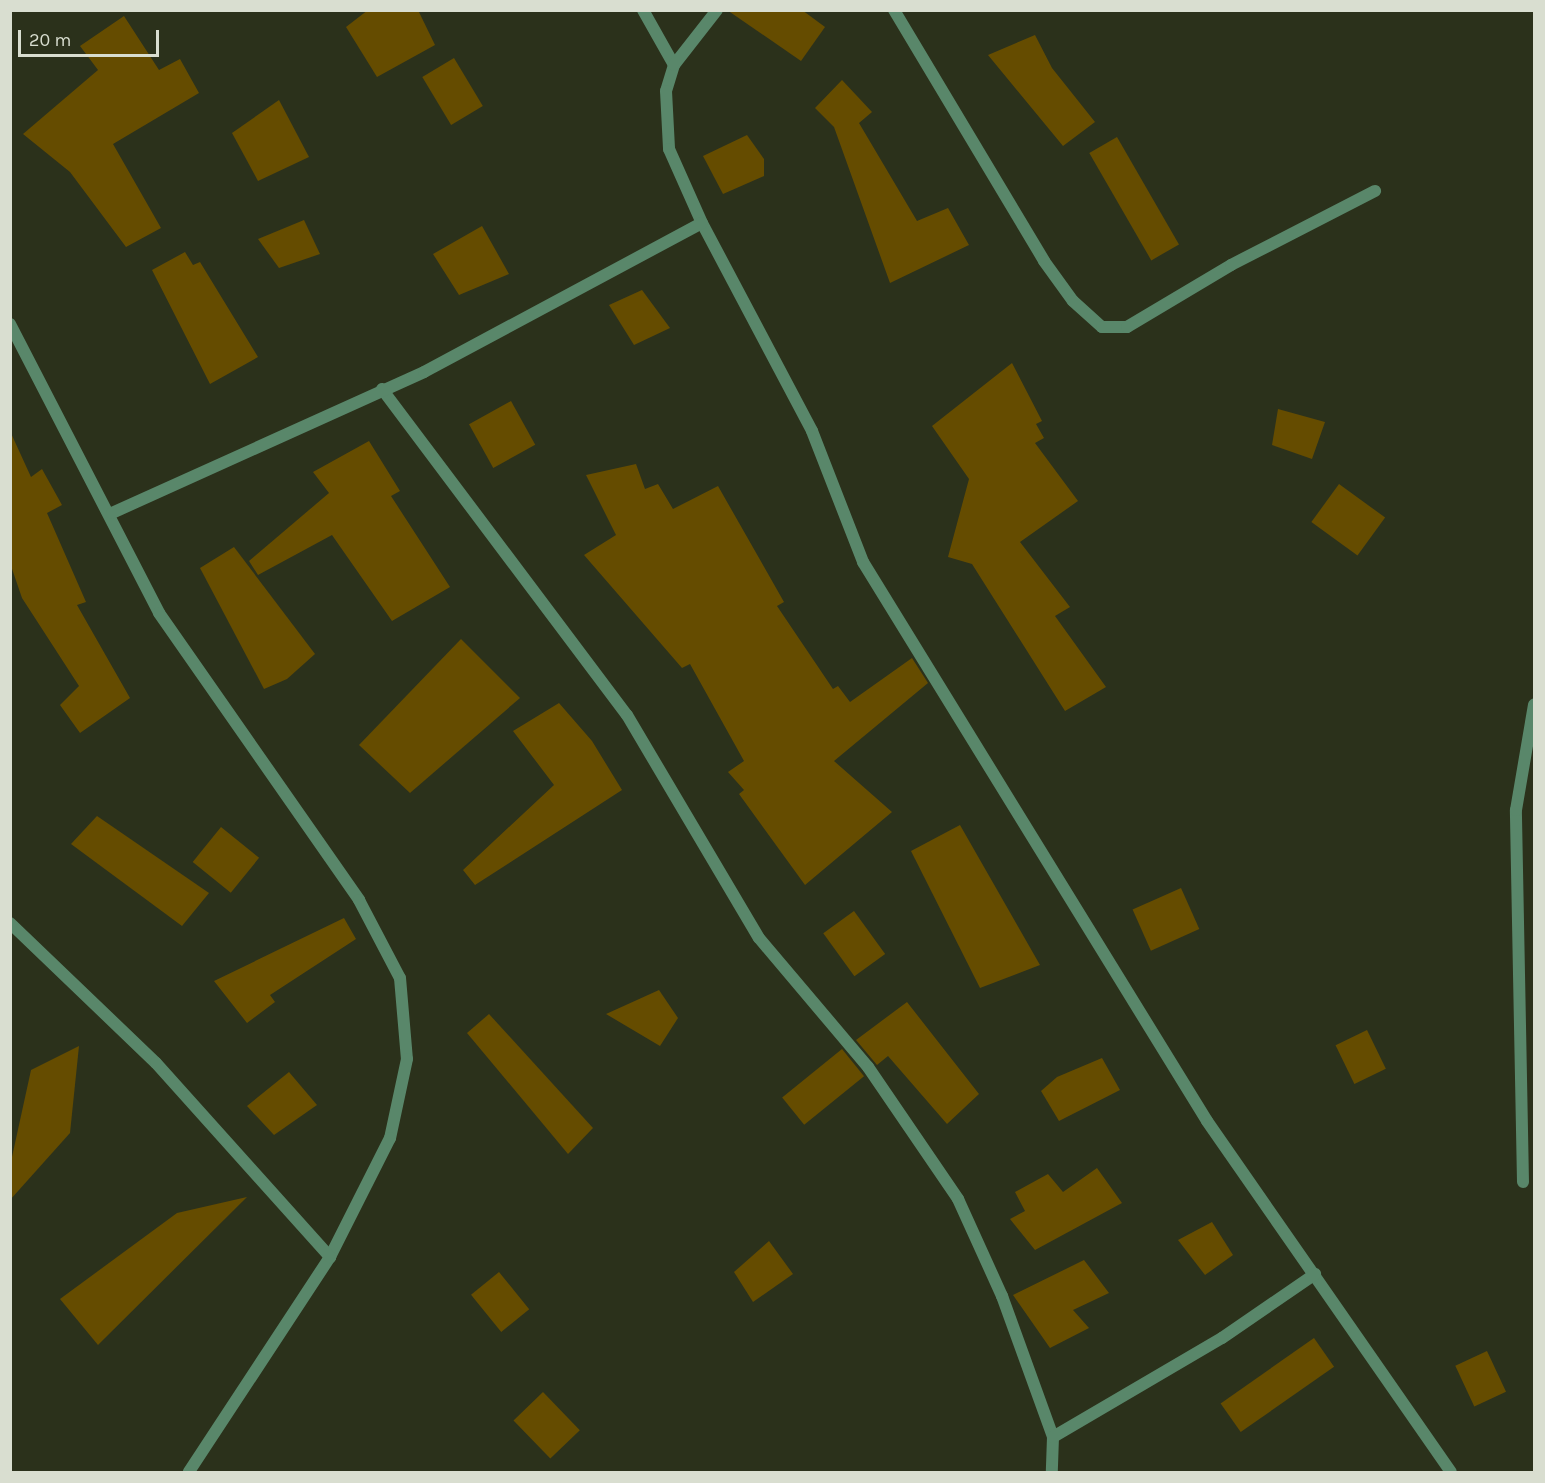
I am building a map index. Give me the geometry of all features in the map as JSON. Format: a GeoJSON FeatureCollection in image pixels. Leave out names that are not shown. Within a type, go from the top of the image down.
{"type":"FeatureCollection","features":[{"type":"Feature","properties":{"kind":"lane"},"geometry":{"type":"LineString","coordinates":[[643,10],[674,65]]}},
{"type":"Feature","properties":{"kind":"lane"},"geometry":{"type":"LineString","coordinates":[[717,10],[674,65],[666,91],[669,149],[702,223],[812,431],[863,562],[1206,1121],[1315,1274],[1451,1473]]}},
{"type":"Feature","properties":{"kind":"lane"},"geometry":{"type":"LineString","coordinates":[[894,10],[1044,261],[1073,302],[1102,327],[1127,327],[1231,265],[1375,191]]}},
{"type":"Feature","properties":{"kind":"lane"},"geometry":{"type":"LineString","coordinates":[[112,513],[382,389],[702,223]]}},
{"type":"Feature","properties":{"kind":"lane"},"geometry":{"type":"LineString","coordinates":[[10,324],[112,513],[159,613],[316,836],[381,937],[400,978],[407,1049],[402,1098],[370,1185],[330,1257],[189,1473]]}},
{"type":"Feature","properties":{"kind":"lane"},"geometry":{"type":"LineString","coordinates":[[382,389],[627,715],[759,938],[921,1141],[986,1257],[1053,1437],[1052,1473]]}},
{"type":"Feature","properties":{"kind":"lane"},"geometry":{"type":"LineString","coordinates":[[1523,1182],[1516,810],[1534,705]]}},
{"type":"Feature","properties":{"kind":"lane"},"geometry":{"type":"LineString","coordinates":[[10,923],[156,1063],[330,1257]]}},
{"type":"Feature","properties":{"kind":"lane"},"geometry":{"type":"LineString","coordinates":[[1053,1437],[1222,1338],[1315,1274]]}},
{"type":"Feature","properties":{"kind":"building"},"geometry":{"type":"Polygon","coordinates":[[[368,10],[418,10],[435,45],[377,77],[346,27],[368,10]]]}},
{"type":"Feature","properties":{"kind":"building"},"geometry":{"type":"Polygon","coordinates":[[[727,10],[802,10],[825,27],[801,61],[727,10]]]}},
{"type":"Feature","properties":{"kind":"building"},"geometry":{"type":"Polygon","coordinates":[[[124,16],[159,70],[180,59],[199,93],[113,144],[161,228],[126,247],[70,172],[23,134],[98,70],[80,46],[124,16]]]}},
{"type":"Feature","properties":{"kind":"building"},"geometry":{"type":"Polygon","coordinates":[[[1035,35],[1052,68],[1095,122],[1063,146],[988,55],[1035,35]]]}},
{"type":"Feature","properties":{"kind":"building"},"geometry":{"type":"Polygon","coordinates":[[[454,58],[483,106],[451,125],[422,77],[454,58]]]}},
{"type":"Feature","properties":{"kind":"building"},"geometry":{"type":"Polygon","coordinates":[[[842,80],[872,112],[859,123],[917,221],[948,208],[969,245],[890,283],[834,127],[815,108],[842,80]]]}},
{"type":"Feature","properties":{"kind":"building"},"geometry":{"type":"Polygon","coordinates":[[[279,100],[309,157],[258,181],[232,133],[279,100]]]}},
{"type":"Feature","properties":{"kind":"building"},"geometry":{"type":"Polygon","coordinates":[[[747,135],[764,159],[764,176],[723,194],[703,156],[747,135]]]}},
{"type":"Feature","properties":{"kind":"building"},"geometry":{"type":"Polygon","coordinates":[[[1117,137],[1179,244],[1151,260],[1089,153],[1117,137]]]}},
{"type":"Feature","properties":{"kind":"building"},"geometry":{"type":"Polygon","coordinates":[[[304,220],[320,254],[279,268],[258,239],[304,220]]]}},
{"type":"Feature","properties":{"kind":"building"},"geometry":{"type":"Polygon","coordinates":[[[482,226],[509,274],[459,295],[433,254],[482,226]]]}},
{"type":"Feature","properties":{"kind":"building"},"geometry":{"type":"Polygon","coordinates":[[[185,252],[193,265],[200,262],[258,357],[210,384],[152,270],[185,252]]]}},
{"type":"Feature","properties":{"kind":"building"},"geometry":{"type":"Polygon","coordinates":[[[642,290],[670,328],[634,345],[609,305],[642,290]]]}},
{"type":"Feature","properties":{"kind":"building"},"geometry":{"type":"Polygon","coordinates":[[[1012,363],[1042,421],[1036,424],[1044,438],[1035,443],[1078,501],[1020,542],[1070,607],[1055,616],[1106,687],[1065,711],[972,564],[948,557],[969,479],[932,426],[1012,363]]]}},
{"type":"Feature","properties":{"kind":"building"},"geometry":{"type":"Polygon","coordinates":[[[511,401],[535,445],[493,468],[469,424],[511,401]]]}},
{"type":"Feature","properties":{"kind":"building"},"geometry":{"type":"Polygon","coordinates":[[[1278,409],[1325,422],[1312,459],[1272,445],[1278,409]]]}},
{"type":"Feature","properties":{"kind":"building"},"geometry":{"type":"Polygon","coordinates":[[[10,431],[31,477],[42,469],[62,505],[47,513],[86,602],[77,605],[130,698],[80,733],[60,705],[79,686],[22,598],[10,563],[10,431]]]}},
{"type":"Feature","properties":{"kind":"building"},"geometry":{"type":"Polygon","coordinates":[[[369,441],[400,491],[391,496],[450,587],[392,621],[332,535],[258,575],[249,561],[329,493],[313,472],[369,441]]]}},
{"type":"Feature","properties":{"kind":"building"},"geometry":{"type":"Polygon","coordinates":[[[636,464],[645,489],[658,484],[673,509],[718,486],[784,602],[777,606],[833,689],[838,686],[850,702],[912,658],[928,683],[834,761],[892,812],[805,885],[739,794],[744,790],[728,772],[744,761],[690,664],[682,668],[584,555],[616,535],[586,475],[636,464]]]}},
{"type":"Feature","properties":{"kind":"building"},"geometry":{"type":"Polygon","coordinates":[[[1339,484],[1385,518],[1357,556],[1311,522],[1339,484]]]}},
{"type":"Feature","properties":{"kind":"building"},"geometry":{"type":"Polygon","coordinates":[[[234,547],[315,654],[287,679],[264,689],[200,568],[234,547]]]}},
{"type":"Feature","properties":{"kind":"building"},"geometry":{"type":"Polygon","coordinates":[[[461,639],[520,698],[410,793],[359,745],[461,639]]]}},
{"type":"Feature","properties":{"kind":"building"},"geometry":{"type":"Polygon","coordinates":[[[559,703],[592,741],[622,790],[475,885],[463,870],[554,785],[513,731],[559,703]]]}},
{"type":"Feature","properties":{"kind":"building"},"geometry":{"type":"Polygon","coordinates":[[[97,816],[209,893],[182,926],[71,844],[97,816]]]}},
{"type":"Feature","properties":{"kind":"building"},"geometry":{"type":"Polygon","coordinates":[[[960,825],[1040,965],[980,988],[911,851],[960,825]]]}},
{"type":"Feature","properties":{"kind":"building"},"geometry":{"type":"Polygon","coordinates":[[[221,827],[259,858],[231,893],[193,862],[221,827]]]}},
{"type":"Feature","properties":{"kind":"building"},"geometry":{"type":"Polygon","coordinates":[[[1181,888],[1199,929],[1151,951],[1133,910],[1181,888]]]}},
{"type":"Feature","properties":{"kind":"building"},"geometry":{"type":"Polygon","coordinates":[[[854,911],[885,954],[854,976],[823,933],[854,911]]]}},
{"type":"Feature","properties":{"kind":"building"},"geometry":{"type":"Polygon","coordinates":[[[344,918],[356,939],[270,995],[275,1002],[247,1023],[214,981],[344,918]]]}},
{"type":"Feature","properties":{"kind":"building"},"geometry":{"type":"Polygon","coordinates":[[[659,990],[678,1018],[660,1046],[606,1014],[659,990]]]}},
{"type":"Feature","properties":{"kind":"building"},"geometry":{"type":"Polygon","coordinates":[[[907,1002],[979,1094],[947,1124],[888,1056],[877,1065],[856,1040],[907,1002]]]}},
{"type":"Feature","properties":{"kind":"building"},"geometry":{"type":"Polygon","coordinates":[[[489,1014],[593,1128],[568,1154],[467,1033],[489,1014]]]}},
{"type":"Feature","properties":{"kind":"building"},"geometry":{"type":"Polygon","coordinates":[[[1367,1030],[1386,1069],[1354,1084],[1336,1045],[1367,1030]]]}},
{"type":"Feature","properties":{"kind":"building"},"geometry":{"type":"Polygon","coordinates":[[[79,1046],[70,1133],[10,1200],[10,1166],[31,1070],[79,1046]]]}},
{"type":"Feature","properties":{"kind":"building"},"geometry":{"type":"Polygon","coordinates":[[[842,1049],[864,1076],[804,1125],[782,1097],[842,1049]]]}},
{"type":"Feature","properties":{"kind":"building"},"geometry":{"type":"Polygon","coordinates":[[[1102,1058],[1120,1090],[1059,1121],[1041,1091],[1057,1077],[1102,1058]]]}},
{"type":"Feature","properties":{"kind":"building"},"geometry":{"type":"Polygon","coordinates":[[[289,1072],[317,1105],[274,1135],[247,1106],[289,1072]]]}},
{"type":"Feature","properties":{"kind":"building"},"geometry":{"type":"Polygon","coordinates":[[[1097,1168],[1122,1203],[1035,1250],[1010,1219],[1025,1211],[1015,1192],[1048,1174],[1063,1192],[1097,1168]]]}},
{"type":"Feature","properties":{"kind":"building"},"geometry":{"type":"Polygon","coordinates":[[[247,1197],[98,1345],[60,1299],[177,1213],[247,1197]]]}},
{"type":"Feature","properties":{"kind":"building"},"geometry":{"type":"Polygon","coordinates":[[[1212,1222],[1233,1255],[1205,1275],[1178,1240],[1212,1222]]]}},
{"type":"Feature","properties":{"kind":"building"},"geometry":{"type":"Polygon","coordinates":[[[769,1241],[793,1274],[753,1302],[734,1272],[769,1241]]]}},
{"type":"Feature","properties":{"kind":"building"},"geometry":{"type":"Polygon","coordinates":[[[1084,1260],[1109,1293],[1073,1310],[1089,1328],[1050,1348],[1013,1295],[1084,1260]]]}},
{"type":"Feature","properties":{"kind":"building"},"geometry":{"type":"Polygon","coordinates":[[[499,1272],[529,1309],[501,1332],[471,1295],[499,1272]]]}},
{"type":"Feature","properties":{"kind":"building"},"geometry":{"type":"Polygon","coordinates":[[[1314,1338],[1334,1367],[1241,1432],[1221,1403],[1314,1338]]]}},
{"type":"Feature","properties":{"kind":"building"},"geometry":{"type":"Polygon","coordinates":[[[1487,1351],[1506,1392],[1474,1407],[1455,1366],[1487,1351]]]}},
{"type":"Feature","properties":{"kind":"building"},"geometry":{"type":"Polygon","coordinates":[[[543,1392],[580,1430],[550,1459],[514,1420],[543,1392]]]}}]}
